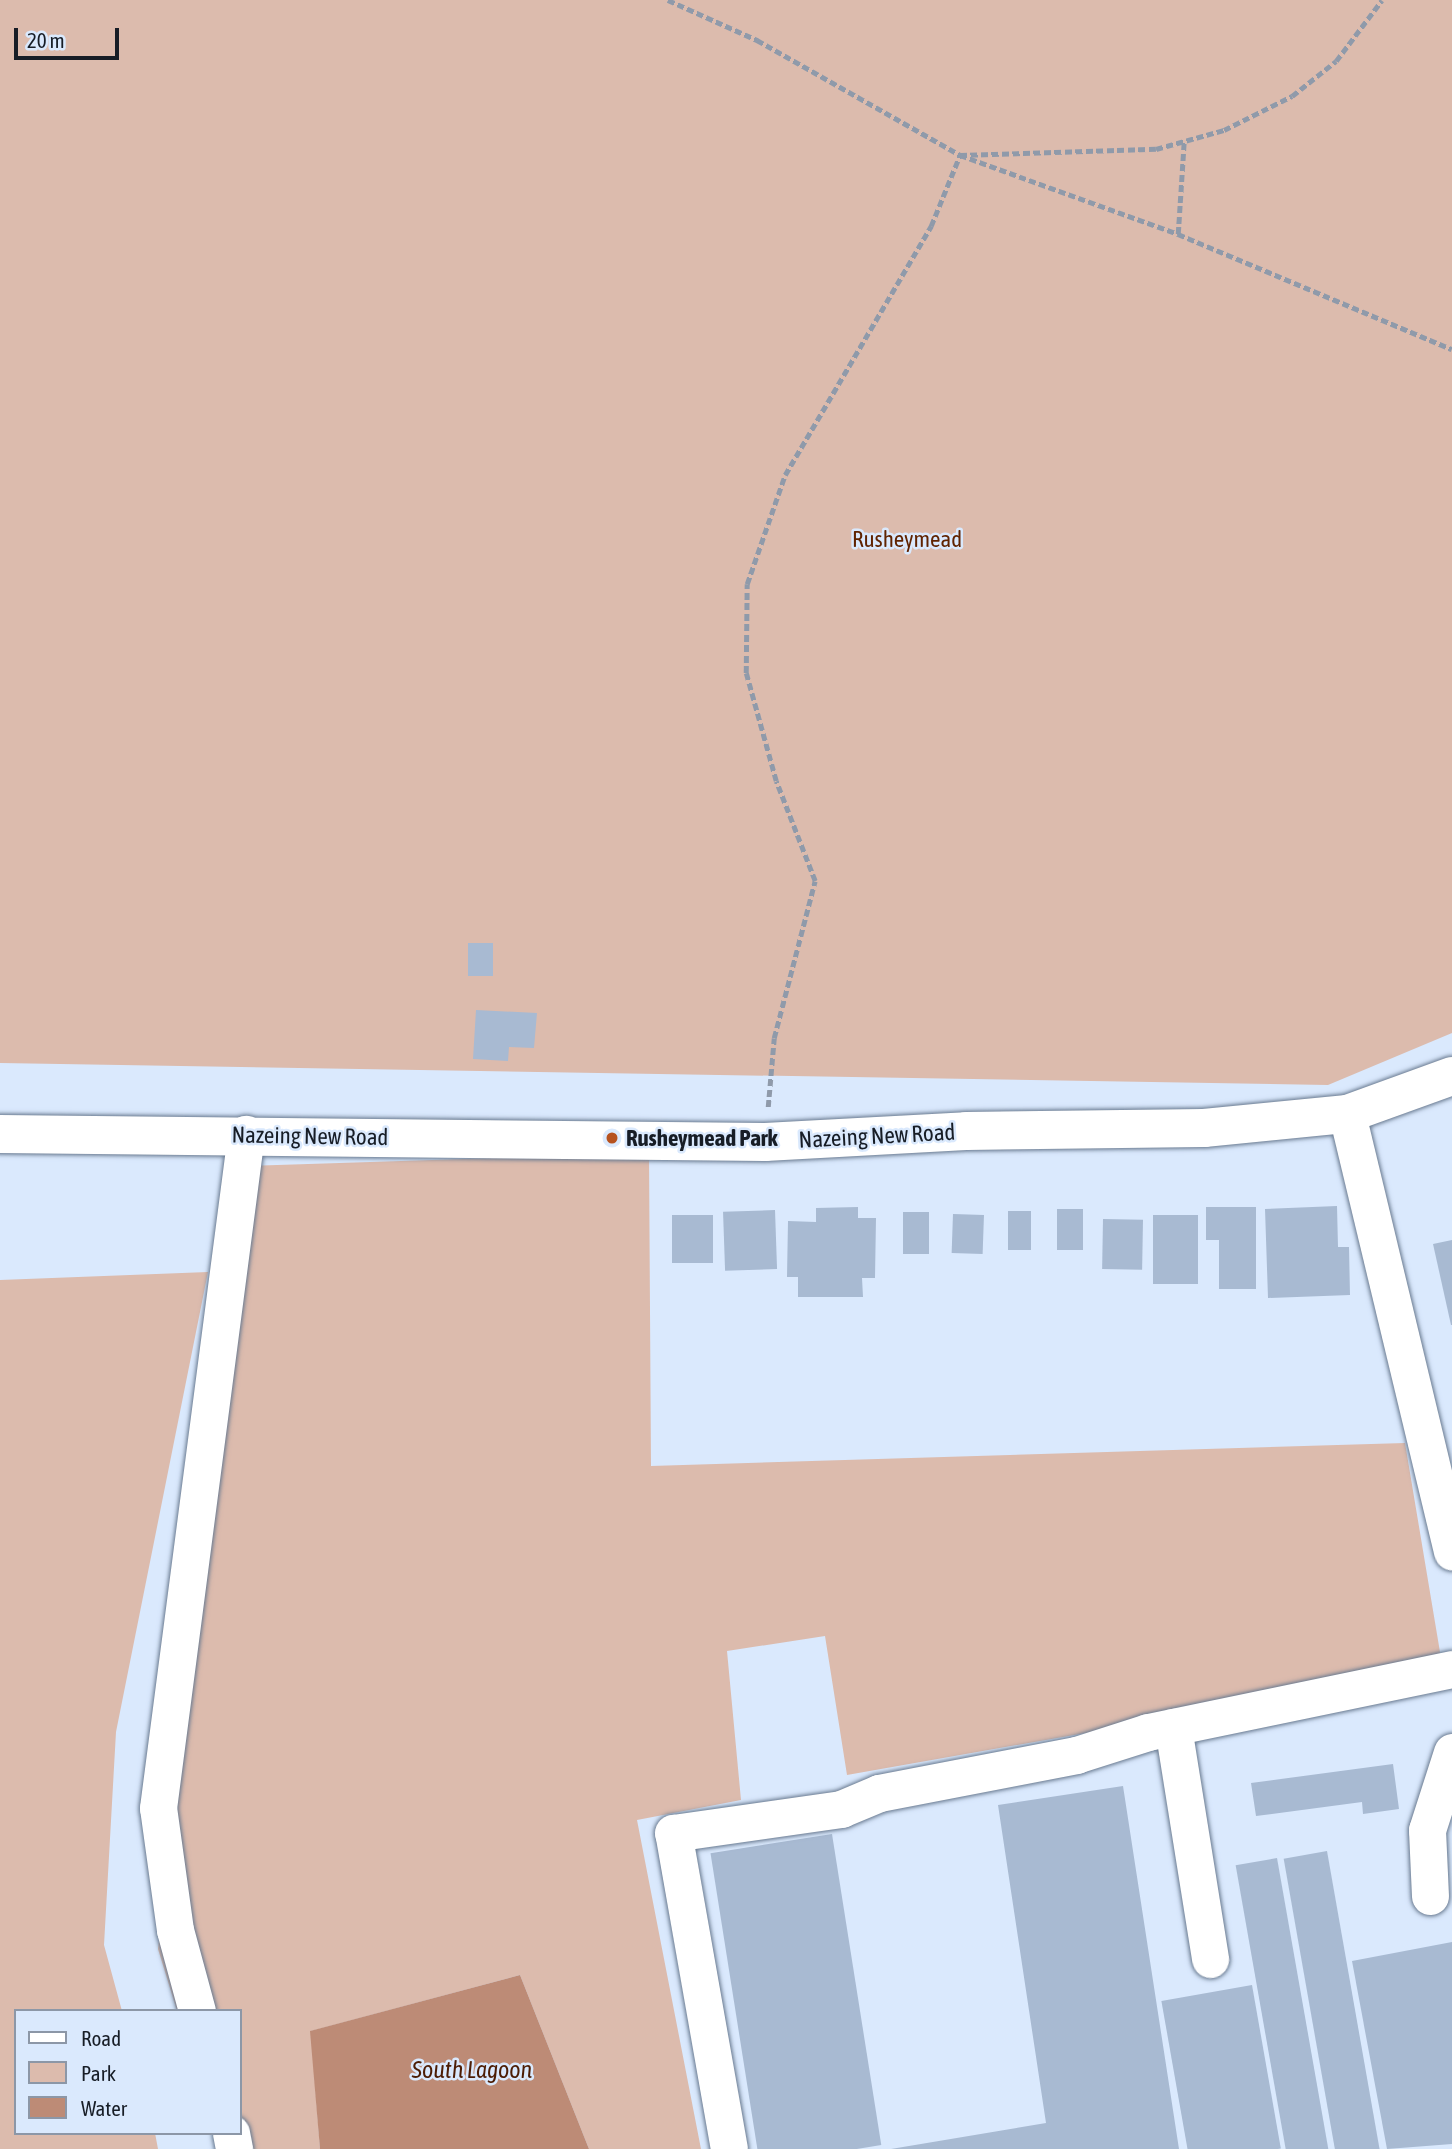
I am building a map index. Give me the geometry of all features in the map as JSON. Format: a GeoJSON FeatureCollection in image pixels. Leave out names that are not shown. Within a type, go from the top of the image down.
{"type":"FeatureCollection","features":[{"type":"Feature","properties":{"kind":"main road","name":"Nazeing New Road"},"geometry":{"type":"LineString","coordinates":[[0,1134],[246,1134],[765,1142],[966,1131],[1203,1128],[1347,1114],[1452,1076]]}},
{"type":"Feature","properties":{"kind":"lane"},"geometry":{"type":"LineString","coordinates":[[1347,1114],[1452,1552]]}},
{"type":"Feature","properties":{"kind":"lane"},"geometry":{"type":"LineString","coordinates":[[196,2009],[175,1930],[158,1808],[246,1134]]}},
{"type":"Feature","properties":{"kind":"lane"},"geometry":{"type":"LineString","coordinates":[[729,2149],[673,1833],[841,1810],[879,1793],[1076,1755],[1173,1727],[1452,1669]]}},
{"type":"Feature","properties":{"kind":"lane"},"geometry":{"type":"LineString","coordinates":[[1173,1727],[1210,1959]]}},
{"type":"Feature","properties":{"kind":"lane"},"geometry":{"type":"LineString","coordinates":[[1430,1896],[1427,1830],[1452,1752]]}},
{"type":"Feature","properties":{"kind":"path"},"geometry":{"type":"LineString","coordinates":[[668,0],[757,40],[960,155],[1178,234],[1452,349]]}},
{"type":"Feature","properties":{"kind":"path"},"geometry":{"type":"LineString","coordinates":[[960,155],[1156,149],[1224,130],[1292,96],[1336,61],[1382,0]]}},
{"type":"Feature","properties":{"kind":"path"},"geometry":{"type":"LineString","coordinates":[[1178,234],[1184,141]]}},
{"type":"Feature","properties":{"kind":"path"},"geometry":{"type":"LineString","coordinates":[[765,1142],[774,1038],[815,881],[776,781],[746,673],[747,584],[785,475],[931,226],[960,155]]}},
{"type":"Feature","properties":{"kind":"green space","name":"Rusheymead"},"geometry":{"type":"Polygon","coordinates":[[[0,0],[1452,0],[1452,1033],[1328,1085],[0,1063],[0,0]]]}},
{"type":"Feature","properties":{"kind":"green space"},"geometry":{"type":"Polygon","coordinates":[[[649,1153],[651,1466],[1405,1443],[1443,1670],[847,1775],[825,1636],[727,1651],[741,1800],[637,1820],[701,2149],[589,2149],[520,1975],[311,2031],[320,2149],[218,2149],[237,2135],[242,2135],[242,2009],[176,2009],[158,1949],[247,1166],[649,1153]]]}},
{"type":"Feature","properties":{"kind":"green space"},"geometry":{"type":"Polygon","coordinates":[[[208,1272],[116,1732],[104,1945],[121,2009],[14,2009],[14,2135],[155,2135],[158,2149],[0,2149],[0,1280],[208,1272]]]}},
{"type":"Feature","properties":{"kind":"water","name":"South Lagoon"},"geometry":{"type":"Polygon","coordinates":[[[520,1975],[589,2149],[320,2149],[310,2031],[520,1975]]]}},
{"type":"Feature","properties":{"kind":"building"},"geometry":{"type":"Polygon","coordinates":[[[468,943],[493,943],[493,976],[468,976],[468,943]]]}},
{"type":"Feature","properties":{"kind":"building"},"geometry":{"type":"Polygon","coordinates":[[[476,1010],[537,1013],[534,1048],[509,1047],[508,1061],[473,1059],[476,1010]]]}},
{"type":"Feature","properties":{"kind":"building"},"geometry":{"type":"Polygon","coordinates":[[[1337,1206],[1338,1247],[1349,1247],[1350,1295],[1268,1298],[1265,1209],[1337,1206]]]}},
{"type":"Feature","properties":{"kind":"building"},"geometry":{"type":"Polygon","coordinates":[[[858,1207],[858,1218],[876,1218],[875,1278],[862,1278],[863,1297],[798,1297],[798,1277],[787,1277],[788,1221],[816,1222],[816,1208],[858,1207]]]}},
{"type":"Feature","properties":{"kind":"building"},"geometry":{"type":"Polygon","coordinates":[[[1206,1207],[1256,1207],[1256,1289],[1219,1289],[1219,1240],[1206,1240],[1206,1207]]]}},
{"type":"Feature","properties":{"kind":"building"},"geometry":{"type":"Polygon","coordinates":[[[1057,1209],[1083,1209],[1083,1250],[1057,1250],[1057,1209]]]}},
{"type":"Feature","properties":{"kind":"building"},"geometry":{"type":"Polygon","coordinates":[[[775,1210],[777,1269],[725,1271],[723,1212],[775,1210]]]}},
{"type":"Feature","properties":{"kind":"building"},"geometry":{"type":"Polygon","coordinates":[[[1008,1211],[1031,1211],[1031,1250],[1008,1250],[1008,1211]]]}},
{"type":"Feature","properties":{"kind":"building"},"geometry":{"type":"Polygon","coordinates":[[[903,1212],[929,1212],[929,1254],[903,1254],[903,1212]]]}},
{"type":"Feature","properties":{"kind":"building"},"geometry":{"type":"Polygon","coordinates":[[[953,1214],[984,1215],[983,1254],[952,1253],[953,1214]]]}},
{"type":"Feature","properties":{"kind":"building"},"geometry":{"type":"Polygon","coordinates":[[[672,1215],[713,1215],[713,1263],[672,1263],[672,1215]]]}},
{"type":"Feature","properties":{"kind":"building"},"geometry":{"type":"Polygon","coordinates":[[[1153,1215],[1198,1215],[1198,1284],[1153,1284],[1153,1215]]]}},
{"type":"Feature","properties":{"kind":"building"},"geometry":{"type":"Polygon","coordinates":[[[1103,1219],[1143,1220],[1142,1270],[1102,1269],[1103,1219]]]}},
{"type":"Feature","properties":{"kind":"building"},"geometry":{"type":"Polygon","coordinates":[[[1452,1240],[1452,1325],[1451,1325],[1433,1244],[1452,1240]]]}},
{"type":"Feature","properties":{"kind":"building"},"geometry":{"type":"Polygon","coordinates":[[[1393,1764],[1399,1809],[1363,1814],[1362,1802],[1256,1816],[1251,1783],[1393,1764]]]}},
{"type":"Feature","properties":{"kind":"building"},"geometry":{"type":"Polygon","coordinates":[[[1123,1786],[1179,2149],[891,2149],[1046,2123],[998,1805],[1123,1786]]]}},
{"type":"Feature","properties":{"kind":"building"},"geometry":{"type":"Polygon","coordinates":[[[832,1834],[881,2145],[857,2149],[757,2149],[711,1853],[832,1834]]]}},
{"type":"Feature","properties":{"kind":"building"},"geometry":{"type":"Polygon","coordinates":[[[1327,1851],[1380,2149],[1335,2149],[1284,1859],[1327,1851]]]}},
{"type":"Feature","properties":{"kind":"building"},"geometry":{"type":"Polygon","coordinates":[[[1277,1858],[1328,2149],[1286,2149],[1236,1865],[1277,1858]]]}},
{"type":"Feature","properties":{"kind":"building"},"geometry":{"type":"Polygon","coordinates":[[[1452,1942],[1452,2144],[1387,2149],[1352,1961],[1452,1942]]]}},
{"type":"Feature","properties":{"kind":"building"},"geometry":{"type":"Polygon","coordinates":[[[1252,1985],[1281,2148],[1187,2149],[1161,2001],[1252,1985]]]}},
{"type":"Feature","properties":{"kind":"place","name":"Rusheymead Park"},"geometry":{"type":"Point","coordinates":[612,1138]}}]}
